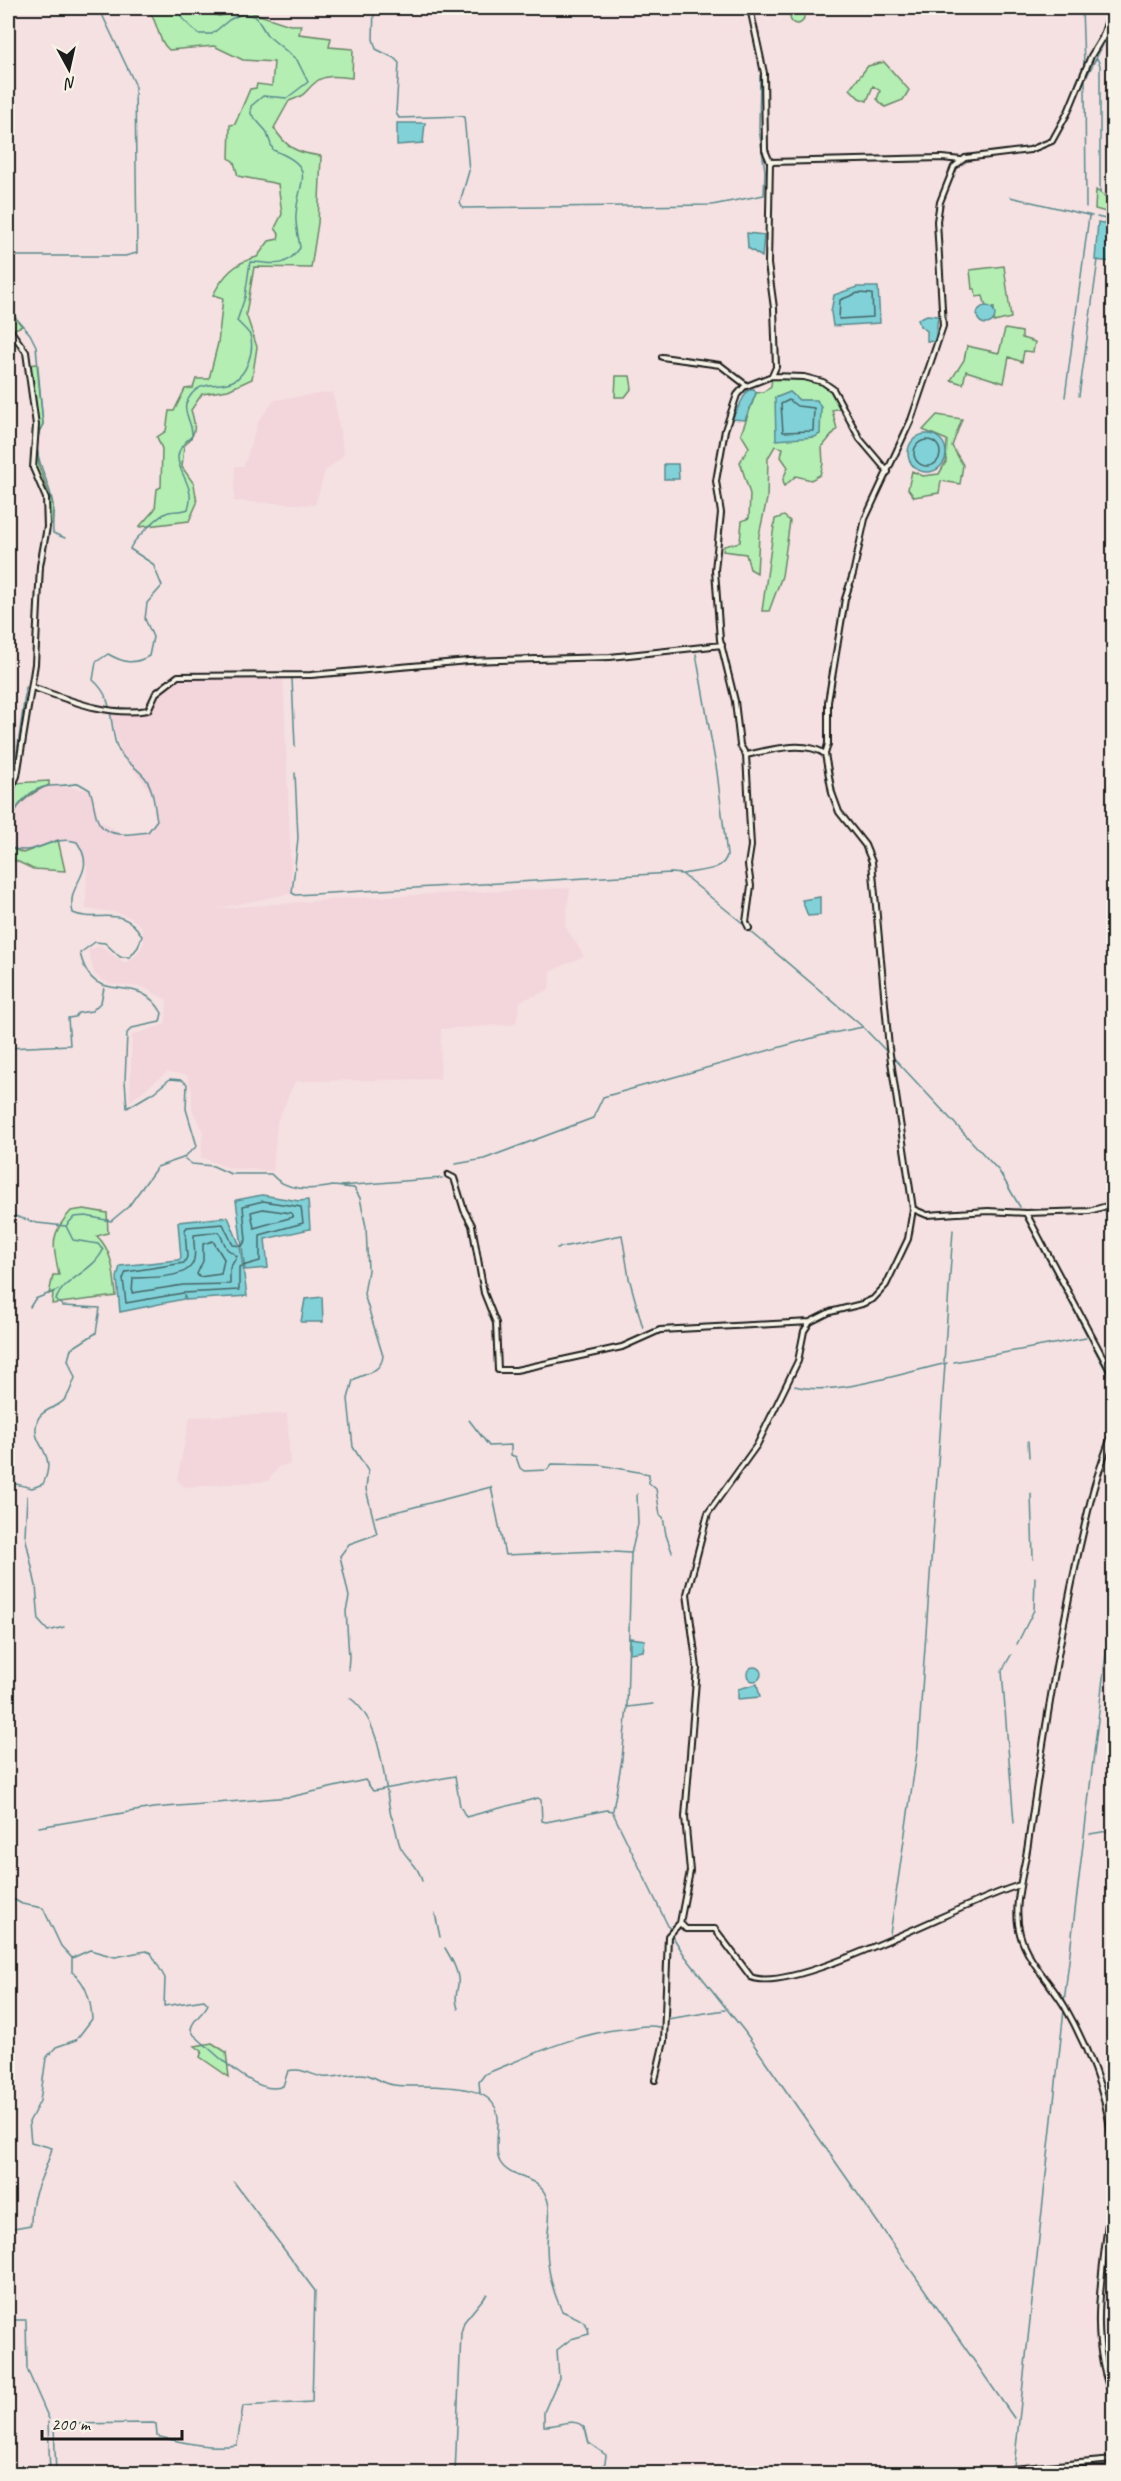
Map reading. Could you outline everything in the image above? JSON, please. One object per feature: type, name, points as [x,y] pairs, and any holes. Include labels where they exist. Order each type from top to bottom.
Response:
[{"type":"street","points":[[750,8],[764,73],[765,150],[770,162],[768,264],[774,308],[776,368],[772,376]]},
{"type":"street","points":[[770,162],[942,158],[961,160],[973,156],[1030,150],[1052,141],[1102,38],[1112,8]]},
{"type":"street","points":[[1102,38],[1113,40]]},
{"type":"street","points":[[448,1175],[454,1178],[464,1210],[472,1225],[482,1286],[496,1323],[498,1370],[516,1370],[622,1347],[660,1330],[810,1322],[830,1312],[873,1299],[886,1285],[908,1239],[913,1209],[889,1048],[872,862],[865,845],[839,812],[832,793],[825,754],[828,744],[828,702],[844,599],[853,574],[866,519],[911,420],[943,326],[937,221],[940,202],[947,182],[961,160]]},
{"type":"street","points":[[8,327],[26,352],[36,425],[33,468],[46,498],[47,527],[40,566],[38,642],[32,687],[16,776],[8,796]]},
{"type":"street","points":[[662,357],[720,365],[747,386]]},
{"type":"street","points":[[749,928],[746,922],[751,886],[748,865],[751,846],[746,755],[740,746],[735,701],[722,645],[716,570],[721,513],[716,481],[725,430],[737,395],[747,386],[772,376],[804,377],[823,382],[833,389],[860,439],[888,472]]},
{"type":"street","points":[[32,687],[101,710],[148,710],[156,693],[178,676],[311,675],[468,661],[610,657],[722,645]]},
{"type":"street","points":[[746,755],[781,748],[817,749],[825,754]]},
{"type":"street","points":[[913,1209],[927,1215],[988,1211],[1026,1213],[1089,1211],[1113,1204]]},
{"type":"street","points":[[1026,1213],[1113,1378]]},
{"type":"street","points":[[655,2080],[664,2041],[668,1936],[680,1923],[690,1871],[685,1817],[697,1668],[687,1594],[688,1582],[708,1513],[757,1445],[798,1361],[804,1331],[810,1322]]},
{"type":"street","points":[[1113,1428],[1094,1489],[1069,1606],[1032,1802],[1018,1907],[1020,1936],[1065,2008],[1091,2066],[1109,2123],[1113,2178],[1098,2300],[1104,2372],[1113,2400]]},
{"type":"street","points":[[680,1923],[686,1929],[715,1929],[752,1977],[775,1981],[834,1964],[958,1909],[1020,1885]]},
{"type":"street","points":[[1012,2469],[1113,2460]]},
{"type":"shaded area","points":[[333,392],[344,455],[325,471],[315,505],[234,501],[235,466],[244,466],[258,422],[275,400]]},
{"type":"shaded area","points":[[283,674],[292,893],[214,909],[353,898],[570,888],[565,926],[584,956],[551,971],[549,990],[520,1001],[516,1024],[441,1029],[440,1079],[295,1081],[277,1122],[273,1171],[229,1168],[201,1157],[203,1132],[192,1109],[192,1091],[187,1075],[167,1072],[130,1101],[132,1035],[166,1024],[167,1000],[143,987],[110,984],[95,975],[88,950],[100,946],[125,963],[137,955],[144,943],[142,927],[130,917],[115,912],[86,909],[87,866],[77,842],[58,840],[23,853],[11,848],[8,827],[14,812],[28,794],[49,785],[90,790],[98,820],[127,836],[148,832],[157,820],[152,793],[122,755],[109,710],[148,710],[178,676]]},
{"type":"shaded area","points":[[287,1414],[290,1464],[279,1466],[268,1481],[185,1487],[177,1480],[190,1417]]},
{"type":"green space","points":[[147,8],[195,8],[219,16],[244,10],[290,25],[301,25],[299,34],[331,38],[329,47],[353,49],[352,78],[330,77],[317,81],[303,94],[289,101],[274,128],[294,149],[321,156],[318,223],[311,268],[254,267],[246,314],[257,347],[252,379],[228,390],[202,394],[191,410],[194,430],[184,446],[182,467],[194,484],[197,503],[189,521],[139,527],[155,509],[157,489],[161,487],[162,449],[157,437],[166,431],[169,411],[174,411],[185,389],[193,388],[196,379],[209,379],[218,343],[223,298],[213,295],[230,271],[242,262],[257,257],[269,241],[278,239],[279,234],[275,228],[282,214],[278,184],[238,176],[234,162],[229,158],[230,125],[235,124],[250,89],[256,88],[257,84],[272,86],[274,62],[243,60],[214,46],[169,50],[162,41]]},
{"type":"green space","points":[[797,10],[802,12],[804,17],[802,22],[797,24],[792,22],[790,17],[792,12]]},
{"type":"green space","points":[[884,62],[909,90],[903,100],[885,107],[877,99],[880,91],[873,86],[867,101],[859,98],[850,89],[868,66]]},
{"type":"green space","points":[[1096,190],[1109,199],[1113,198],[1113,214],[1095,209]]},
{"type":"green space","points":[[1004,266],[1011,318],[994,322],[994,308],[986,307],[983,296],[976,297],[975,289],[972,289],[970,270]]},
{"type":"green space","points":[[8,309],[22,326],[10,331],[8,327]]},
{"type":"green space","points":[[1005,329],[1022,332],[1022,338],[1035,342],[1033,352],[1024,351],[1022,362],[1009,357],[1004,383],[966,371],[963,384],[951,380],[964,360],[967,346],[999,353]]},
{"type":"green space","points":[[37,364],[43,424],[38,435],[37,447],[39,466],[53,505],[52,524],[47,524],[46,498],[33,468],[35,425],[27,365]]},
{"type":"green space","points":[[616,376],[630,376],[632,388],[625,397],[615,397]]},
{"type":"green space","points":[[772,376],[814,379],[829,389],[844,407],[832,410],[837,429],[822,447],[823,464],[820,475],[811,480],[796,476],[784,486],[783,479],[788,467],[781,457],[783,448],[775,446],[768,458],[767,499],[759,535],[757,573],[750,569],[746,554],[723,551],[724,546],[740,542],[742,521],[749,518],[750,494],[740,462],[749,447],[741,434],[756,393],[763,392],[771,386]],"holes":[[[790,392],[799,400],[817,401],[821,408],[775,398]]]},
{"type":"green space","points":[[937,415],[962,419],[952,446],[963,465],[960,484],[941,481],[939,493],[914,497],[908,489],[912,471],[923,476],[939,474],[946,462],[947,440],[923,430]]},
{"type":"green space","points":[[784,516],[790,521],[782,576],[769,611],[762,611],[775,519]]},
{"type":"green space","points":[[8,775],[17,776],[15,783],[49,781],[49,785],[23,801],[14,812],[8,827]]},
{"type":"green space","points":[[8,839],[11,848],[23,853],[58,840],[65,871],[33,869],[8,857]]},
{"type":"green space","points":[[84,1209],[107,1213],[108,1233],[97,1236],[110,1256],[116,1296],[52,1304],[53,1292],[49,1294],[53,1275],[59,1275],[54,1247],[56,1234],[71,1211]]},
{"type":"green space","points":[[212,2043],[226,2052],[229,2077],[200,2057],[202,2051],[195,2046]]},
{"type":"water","points":[[397,123],[425,123],[423,143],[397,145]]},
{"type":"water","points":[[1098,222],[1113,225],[1113,262],[1095,260]]},
{"type":"water","points":[[747,233],[764,235],[762,257],[748,248]]},
{"type":"water","points":[[857,287],[878,287],[880,323],[833,326],[831,312],[834,295]]},
{"type":"water","points":[[982,306],[990,306],[995,311],[993,322],[982,324],[977,319],[977,311]]},
{"type":"water","points":[[927,315],[938,316],[935,342],[927,341],[927,331],[920,326],[918,319]]},
{"type":"water","points":[[754,389],[756,393],[745,420],[732,419],[747,391]]},
{"type":"water","points":[[790,392],[799,400],[817,400],[821,408],[820,434],[815,437],[776,440],[775,398]]},
{"type":"water","points":[[927,434],[940,440],[946,453],[940,466],[927,472],[914,466],[908,453],[914,440]]},
{"type":"water","points":[[664,464],[678,464],[679,479],[664,479]]},
{"type":"water","points":[[820,897],[820,915],[808,916],[802,900]]},
{"type":"water","points":[[262,1195],[299,1201],[308,1200],[310,1229],[265,1239],[268,1268],[245,1270],[236,1200]]},
{"type":"water","points":[[228,1217],[240,1246],[247,1296],[186,1300],[184,1295],[184,1299],[120,1312],[117,1278],[120,1266],[178,1260],[181,1258],[178,1222]]},
{"type":"water","points":[[322,1297],[323,1322],[301,1322],[305,1299]]},
{"type":"water","points":[[630,1638],[645,1640],[643,1651],[630,1653]]},
{"type":"water","points":[[751,1667],[757,1667],[761,1674],[757,1681],[751,1681],[747,1677],[747,1671]]},
{"type":"water","points":[[757,1684],[760,1697],[738,1699],[738,1689]]},
{"type":"waterway","points":[[8,246],[14,256],[125,256],[137,253],[135,84],[99,8]]},
{"type":"waterway","points":[[8,827],[18,806],[35,790],[42,787],[78,783],[90,790],[97,819],[103,828],[109,831],[122,834],[148,832],[157,820],[149,783],[118,750],[108,702],[100,687],[93,680],[96,662],[108,654],[128,662],[149,656],[153,637],[145,619],[147,603],[162,586],[153,564],[130,549],[141,534],[159,518],[169,512],[188,509],[189,488],[179,463],[178,454],[192,436],[185,407],[196,390],[207,385],[233,381],[246,368],[251,354],[250,335],[237,321],[245,297],[250,262],[283,263],[300,248],[296,219],[302,183],[301,169],[287,156],[273,150],[266,131],[251,114],[251,106],[263,96],[287,98],[308,82],[297,60],[267,35],[256,17],[243,13],[229,20],[212,34],[198,34],[182,18],[178,8]]},
{"type":"waterway","points":[[374,8],[373,39],[376,49],[399,63],[396,113],[399,118],[464,116],[469,171],[460,202],[463,208],[712,205],[764,195],[765,171],[759,129],[760,75]]},
{"type":"waterway","points":[[1075,86],[1084,65],[1082,8]]},
{"type":"waterway","points":[[1110,32],[1114,18]]},
{"type":"waterway","points":[[1087,76],[1105,41],[1114,43]]},
{"type":"waterway","points":[[1096,56],[1100,65],[1100,193]]},
{"type":"waterway","points":[[1085,80],[1086,207]]},
{"type":"waterway","points":[[1010,197],[1092,216]]},
{"type":"waterway","points":[[1065,397],[1089,216]]},
{"type":"waterway","points":[[1097,217],[1114,221]]},
{"type":"waterway","points":[[1079,396],[1098,260]]},
{"type":"waterway","points":[[8,309],[30,334],[36,346],[43,424],[37,445],[38,455],[51,494],[53,533],[65,538]]},
{"type":"waterway","points":[[683,874],[721,865],[727,855],[717,772],[696,654]]},
{"type":"waterway","points":[[292,678],[295,746]]},
{"type":"waterway","points":[[8,791],[14,775],[26,687]]},
{"type":"waterway","points":[[295,773],[298,838],[292,893],[296,895],[671,873],[682,874],[745,925]]},
{"type":"waterway","points":[[8,839],[11,848],[20,850],[60,841],[77,842],[85,863],[73,893],[73,913],[91,917],[118,917],[135,926],[142,936],[138,947],[130,957],[120,957],[105,943],[95,942],[80,953],[86,971],[95,981],[105,986],[140,993],[152,1000],[162,1013],[160,1022],[132,1028],[127,1033],[125,1081],[127,1108],[154,1092],[170,1079],[182,1080],[187,1084],[186,1109],[197,1146],[183,1158],[157,1167],[128,1207],[111,1221],[86,1216],[74,1217],[66,1226],[73,1240],[98,1244],[103,1250],[92,1264],[65,1286],[56,1300],[63,1306],[100,1308],[96,1333],[71,1349],[68,1360],[75,1378],[70,1392],[62,1402],[42,1414],[37,1422],[37,1438],[48,1464],[43,1484],[32,1488],[8,1482]]},
{"type":"waterway","points":[[750,931],[863,1027],[886,1051]]},
{"type":"waterway","points":[[8,1048],[70,1045],[68,1018],[75,1017],[78,1013],[92,1011],[101,1002],[104,988]]},
{"type":"waterway","points":[[456,1164],[484,1159],[593,1118],[603,1097],[823,1035],[863,1027]]},
{"type":"waterway","points":[[892,1056],[999,1171],[1020,1207]]},
{"type":"waterway","points":[[185,1159],[192,1164],[213,1166],[231,1174],[271,1174],[277,1180],[292,1187],[333,1186]]},
{"type":"waterway","points":[[341,1186],[442,1178]]},
{"type":"waterway","points":[[333,1186],[354,1188],[360,1198],[366,1227],[368,1270],[364,1294],[383,1356],[382,1362],[376,1369],[353,1380],[348,1399],[353,1447],[368,1471],[366,1489],[377,1534],[349,1544],[340,1556],[349,1597],[346,1611],[348,1670]]},
{"type":"waterway","points":[[8,1214],[37,1223],[65,1226]]},
{"type":"waterway","points":[[1024,1216],[1114,1386]]},
{"type":"waterway","points":[[944,1362],[953,1230]]},
{"type":"waterway","points":[[557,1248],[622,1235],[629,1278],[643,1328]]},
{"type":"waterway","points":[[30,1307],[35,1299],[58,1290]]},
{"type":"waterway","points":[[954,1362],[1086,1338]]},
{"type":"waterway","points":[[795,1386],[811,1389],[849,1386],[947,1363]]},
{"type":"waterway","points":[[890,1934],[918,1746],[945,1364]]},
{"type":"waterway","points":[[469,1420],[489,1446],[511,1445],[511,1455],[516,1457],[520,1468],[524,1471],[547,1470],[552,1464],[600,1465],[649,1474],[649,1483],[656,1489],[660,1515],[663,1517],[672,1552]]},
{"type":"waterway","points":[[1028,1441],[1029,1457]]},
{"type":"waterway","points":[[376,1517],[491,1487],[505,1555],[598,1551],[630,1553]]},
{"type":"waterway","points":[[613,1810],[622,1759],[627,1707],[631,1554],[638,1524],[637,1494]]},
{"type":"waterway","points":[[1031,1494],[1033,1559]]},
{"type":"waterway","points":[[27,1496],[25,1535],[36,1586],[39,1621],[48,1631],[64,1627]]},
{"type":"waterway","points":[[1017,1644],[1034,1610],[1035,1577]]},
{"type":"waterway","points":[[1064,2002],[1114,1587]]},
{"type":"waterway","points":[[1011,1655],[1002,1671],[1014,1823]]},
{"type":"waterway","points":[[350,1698],[361,1708],[375,1736],[399,1844],[418,1870],[422,1881]]},
{"type":"waterway","points":[[628,1707],[653,1704]]},
{"type":"waterway","points":[[39,1827],[153,1808],[290,1797],[365,1780],[373,1791],[455,1776],[460,1806],[466,1817],[538,1798],[541,1800],[542,1821],[546,1822],[607,1810],[612,1811],[671,1932]]},
{"type":"waterway","points":[[1090,1834],[1114,1830]]},
{"type":"waterway","points":[[8,1896],[22,1904],[43,1908],[61,1946],[72,1958],[90,1950],[115,1957],[146,1951],[151,1953],[165,1978],[164,2006],[204,2000],[208,2004],[192,2025],[194,2035],[236,2071],[261,2085],[272,2088],[283,2086],[288,2071],[292,2070],[328,2077],[363,2074],[394,2085],[438,2086],[470,2090],[484,2096],[493,2104],[498,2117],[497,2146],[500,2162],[510,2172],[537,2184],[548,2202],[548,2263],[558,2303],[562,2311],[583,2322],[589,2334],[571,2339],[557,2350],[559,2378],[544,2412],[544,2426],[571,2422],[581,2425],[585,2429],[589,2443],[606,2455],[605,2463],[595,2474]]},
{"type":"waterway","points":[[435,1913],[440,1937]]},
{"type":"waterway","points":[[673,1937],[685,1956],[745,2032],[1014,2418]]},
{"type":"waterway","points":[[445,1948],[458,1976],[456,1997],[458,2009]]},
{"type":"waterway","points":[[8,2229],[31,2225],[35,2194],[52,2148],[31,2142],[29,2122],[40,2101],[46,2058],[56,2047],[76,2040],[92,2019],[87,1993],[81,1981],[72,1972],[72,1959]]},
{"type":"waterway","points":[[667,2019],[725,2010]]},
{"type":"waterway","points":[[1014,2466],[1064,2010]]},
{"type":"waterway","points":[[480,2093],[479,2082],[485,2074],[552,2047],[604,2032],[645,2026],[659,2027]]},
{"type":"waterway","points":[[56,2474],[54,2426],[60,2424],[153,2423],[156,2424],[157,2436],[160,2437],[198,2445],[227,2446],[237,2445],[243,2406],[312,2402],[315,2291],[234,2182]]},
{"type":"waterway","points":[[455,2474],[461,2333],[464,2322],[487,2294]]},
{"type":"waterway","points":[[8,2320],[26,2320],[27,2369],[49,2419]]},
{"type":"waterway","points":[[48,2422],[50,2474]]}]
